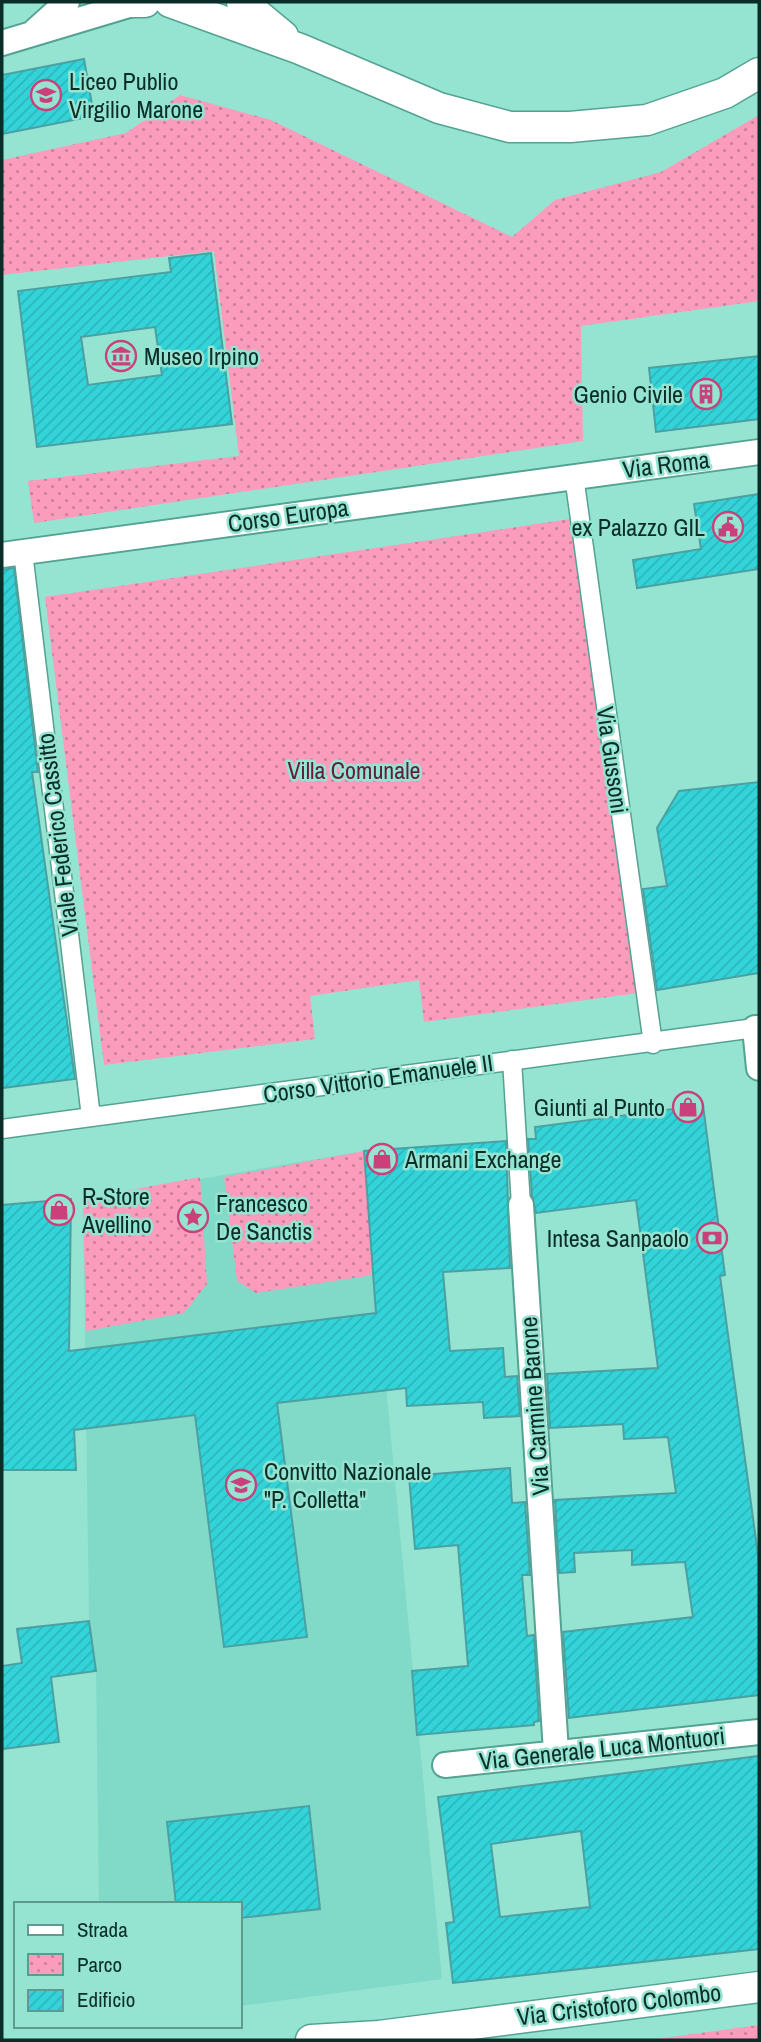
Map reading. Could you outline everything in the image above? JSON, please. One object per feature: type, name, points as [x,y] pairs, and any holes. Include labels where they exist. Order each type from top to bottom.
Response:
[{"type":"street","points":[[29,36],[67,2]]},
{"type":"street","points":[[2,43],[134,2]]},
{"type":"street","points":[[170,2],[300,49],[439,108],[510,127],[570,127],[647,120],[725,93],[759,74]]},
{"type":"street","points":[[242,2],[300,49]]},
{"type":"street","name":"Via Roma","points":[[574,476],[759,452]]},
{"type":"street","name":"Corso Europa","points":[[13,554],[574,476]]},
{"type":"street","name":"Via Gussoni","points":[[574,476],[653,1044]]},
{"type":"street","name":"Viale Federico Cassitto","points":[[13,554],[91,1117]]},
{"type":"street","points":[[757,1028],[759,1068]]},
{"type":"street","name":"Corso Vittorio Emanuele II","points":[[2,1129],[757,1028]]},
{"type":"street","name":"Via Carmine Barone","points":[[512,1060],[556,1752]]},
{"type":"street","name":"Via Generale Luca Montuori","points":[[445,1765],[759,1732]]},
{"type":"street","name":"Via Cristoforo Colombo","points":[[311,2040],[380,2038],[759,1987]]},
{"type":"shaded area","name":"Convitto Nazionale \"P. Colletta\"","points":[[364,1151],[442,1979],[242,2006],[242,1902],[99,1902],[96,1671],[89,1621],[83,1199]]},
{"type":"green space","points":[[180,95],[271,120],[512,237],[555,200],[661,172],[759,115],[759,301],[581,326],[583,441],[34,523],[28,481],[239,456],[214,251],[2,275],[2,160],[126,133]]},
{"type":"green space","name":"Villa Comunale","points":[[570,519],[638,993],[424,1022],[419,980],[310,996],[315,1039],[104,1065],[45,597]]},
{"type":"green space","points":[[364,1151],[373,1275],[256,1293],[237,1281],[224,1177]]},
{"type":"green space","points":[[200,1177],[207,1284],[184,1313],[86,1331],[83,1199]]},
{"type":"green space","points":[[759,2025],[759,2040],[649,2040]]},
{"type":"building","name":"Liceo Publio Virgilio Marone","points":[[84,59],[94,116],[2,134],[2,75]]},
{"type":"building","points":[[211,253],[232,424],[37,447],[18,291],[171,272],[169,258]],"holes":[[[155,327],[162,375],[88,385],[81,337]]]},
{"type":"building","name":"Genio Civile","points":[[759,356],[759,419],[656,432],[649,368]]},
{"type":"building","name":"ex Palazzo GIL","points":[[759,494],[759,569],[637,588],[633,560],[701,549],[694,504]]},
{"type":"building","points":[[14,568],[38,772],[32,772],[75,1079],[2,1088],[2,570]]},
{"type":"building","points":[[759,782],[759,973],[657,990],[643,889],[667,886],[657,828],[679,791]]},
{"type":"building","points":[[703,1105],[725,1275],[720,1276],[759,1562],[759,1695],[569,1718],[563,1632],[693,1617],[685,1562],[632,1565],[632,1550],[574,1553],[575,1572],[559,1573],[555,1500],[676,1493],[668,1437],[624,1439],[623,1424],[550,1428],[547,1374],[658,1368],[636,1200],[536,1213],[528,1139],[536,1139],[535,1127]]},
{"type":"building","points":[[506,1141],[510,1268],[443,1272],[450,1351],[503,1348],[505,1377],[517,1376],[520,1416],[484,1418],[483,1402],[407,1406],[406,1388],[277,1403],[307,1637],[224,1647],[195,1415],[74,1430],[76,1470],[2,1470],[2,1205],[71,1199],[69,1351],[376,1313],[364,1151]]},
{"type":"building","points":[[510,1468],[512,1503],[525,1502],[530,1575],[522,1575],[527,1636],[534,1635],[539,1721],[534,1722],[534,1725],[417,1735],[412,1671],[468,1666],[458,1545],[415,1549],[409,1476]]},
{"type":"building","points":[[89,1621],[96,1671],[51,1677],[59,1742],[2,1749],[2,1666],[22,1663],[17,1629]]},
{"type":"building","points":[[759,1756],[759,1949],[453,1983],[446,1923],[454,1922],[438,1797]],"holes":[[[581,1831],[590,1907],[500,1917],[491,1844]]]},
{"type":"building","points":[[309,1806],[320,1909],[242,1918],[242,1902],[176,1902],[167,1822]]},
{"type":"place","name":"Liceo Publio Virgilio Marone","points":[[46,95]]},
{"type":"place","name":"Museo Irpino","points":[[121,356]]},
{"type":"place","name":"Genio Civile","points":[[706,394]]},
{"type":"place","name":"ex Palazzo GIL","points":[[728,527]]},
{"type":"place","name":"Giunti al Punto","points":[[688,1107]]},
{"type":"place","name":"Armani Exchange","points":[[382,1159]]},
{"type":"place","name":"R-Store Avellino","points":[[59,1210]]},
{"type":"place","name":"Francesco De Sanctis","points":[[193,1217]]},
{"type":"place","name":"Intesa Sanpaolo","points":[[712,1238]]},
{"type":"place","name":"Convitto Nazionale \"P. Colletta\"","points":[[241,1485]]}]
